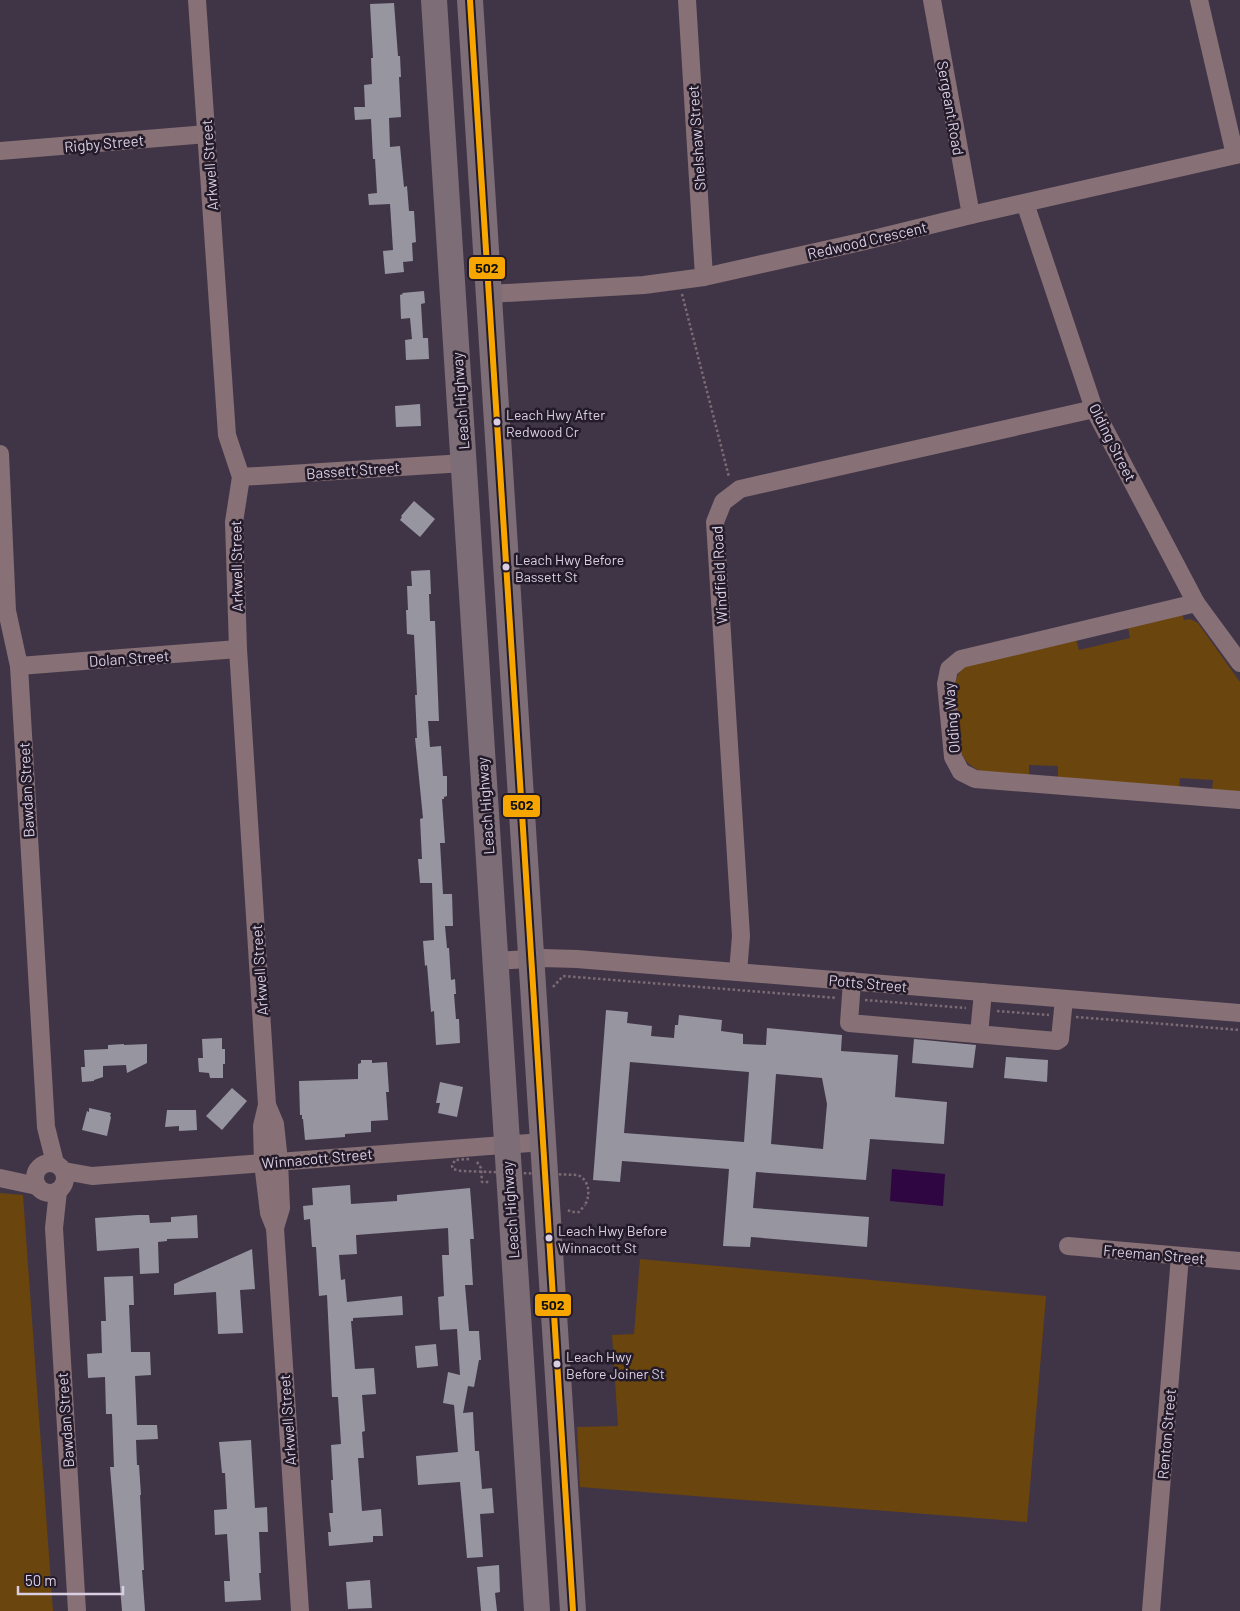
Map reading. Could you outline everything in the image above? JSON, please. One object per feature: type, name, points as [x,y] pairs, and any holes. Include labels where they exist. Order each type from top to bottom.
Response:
[{"type":"highway","name":"Leach Highway","points":[[434,0],[495,961],[497,1145],[537,1611]]},
{"type":"highway","points":[[470,0],[573,1611]]},
{"type":"street","name":"Arkwell Street","points":[[198,0],[227,435],[241,477],[234,522],[238,649],[267,1105],[275,1124],[271,1162],[280,1208],[275,1228],[300,1611]]},
{"type":"street","name":"Shelshaw Street","points":[[687,0],[704,277]]},
{"type":"street","name":"Sergeant Road","points":[[932,0],[971,215]]},
{"type":"street","points":[[1199,0],[1238,155]]},
{"type":"street","name":"Rigby Street","points":[[0,151],[208,134]]},
{"type":"street","name":"Redwood Crescent","points":[[488,294],[644,285],[704,277],[1238,155]]},
{"type":"street","name":"Olding Street","points":[[1025,203],[1094,409],[1196,603],[1240,663]]},
{"type":"street","points":[[736,492],[740,489],[1094,409]]},
{"type":"street","name":"Bawdan Street","points":[[0,454],[4,612],[19,666],[77,1611]]},
{"type":"street","name":"Bassett Street","points":[[241,477],[464,463]]},
{"type":"street","name":"Windfield Road","points":[[736,492],[723,502],[715,522],[741,936],[738,972]]},
{"type":"street","name":"Olding Way","points":[[1196,603],[961,659],[949,669],[946,684],[953,757],[961,772],[975,780],[1240,800]]},
{"type":"street","name":"Dolan Street","points":[[19,666],[238,649]]},
{"type":"street","name":"Potts Street","points":[[495,961],[577,959],[852,981],[982,1001],[1063,1007],[1240,1013]]},
{"type":"street","points":[[852,981],[849,1023],[1057,1041],[1060,1039],[1063,1007]]},
{"type":"street","points":[[980,1034],[982,1001]]},
{"type":"street","name":"Winnacott Street","points":[[49,1178],[543,1142]]},
{"type":"street","points":[[1,1178],[49,1178]]},
{"type":"street","name":"Freeman Street","points":[[1068,1246],[1240,1261]]},
{"type":"street","name":"Renton Street","points":[[1151,1611],[1180,1256]]},
{"type":"path","points":[[680,281],[731,483],[736,492]]},
{"type":"path","points":[[552,988],[563,976],[851,999],[982,1001],[1063,1007],[1240,1030]]},
{"type":"path","points":[[494,1174],[493,1167],[489,1162],[497,1145]]},
{"type":"path","points":[[495,1181],[482,1182],[479,1164],[476,1161],[469,1159],[455,1160],[452,1166],[453,1169],[461,1171],[578,1174],[583,1178],[587,1186],[588,1197],[585,1205],[579,1212],[571,1212],[565,1206]]},
{"type":"path","points":[[560,1174],[560,1182]]},
{"type":"shaded area","points":[[1182,614],[1184,620],[1190,619],[1198,623],[1240,682],[1240,793],[1212,791],[1213,780],[1180,778],[1179,789],[1058,780],[1058,766],[1029,765],[1029,777],[1001,776],[980,771],[964,758],[958,739],[954,695],[956,678],[964,667],[1076,639],[1079,650],[1130,638],[1128,627]]},
{"type":"shaded area","points":[[892,1169],[945,1174],[943,1206],[890,1201]]},
{"type":"shaded area","points":[[0,1193],[23,1195],[53,1611],[0,1611]]},
{"type":"shaded area","points":[[640,1259],[1046,1296],[1027,1522],[580,1487],[577,1427],[618,1426],[612,1335],[634,1334]]},
{"type":"building","points":[[394,3],[398,56],[400,56],[401,117],[389,118],[390,147],[400,146],[404,187],[407,186],[409,211],[414,211],[416,242],[412,243],[413,261],[403,262],[404,272],[385,274],[383,251],[393,250],[390,204],[369,205],[368,194],[377,193],[371,119],[355,120],[354,107],[365,107],[364,85],[372,84],[371,58],[373,58],[370,4]]},
{"type":"building","points":[[424,291],[425,303],[421,304],[423,338],[428,338],[429,359],[406,360],[405,340],[412,339],[410,318],[401,319],[400,295],[402,293]]},
{"type":"building","points":[[420,404],[421,426],[396,427],[395,406]]},
{"type":"building","points":[[414,501],[435,519],[420,537],[400,520],[401,516]]},
{"type":"building","points":[[430,570],[430,621],[435,621],[439,721],[428,721],[430,747],[441,746],[443,776],[447,776],[447,796],[442,799],[445,843],[440,843],[443,894],[452,894],[453,926],[445,926],[447,948],[449,948],[451,980],[455,979],[456,994],[454,994],[456,1019],[459,1019],[460,1043],[436,1045],[434,1011],[431,1012],[423,941],[434,940],[432,883],[420,883],[418,859],[422,859],[420,819],[423,818],[415,738],[417,738],[415,695],[417,695],[414,635],[407,634],[406,610],[408,610],[407,586],[412,586],[411,571]]},
{"type":"building","points":[[606,1010],[628,1012],[627,1023],[652,1026],[651,1036],[674,1038],[675,1025],[678,1025],[679,1015],[722,1020],[721,1031],[743,1034],[743,1044],[766,1045],[767,1028],[842,1035],[841,1051],[898,1055],[895,1097],[947,1102],[944,1144],[870,1139],[866,1180],[756,1172],[753,1208],[869,1217],[867,1247],[751,1237],[750,1247],[723,1246],[729,1169],[622,1161],[620,1182],[593,1180]],"holes":[[[630,1062],[749,1072],[744,1142],[624,1133]],[[776,1074],[822,1078],[827,1104],[823,1149],[771,1144]]]},
{"type":"building","points":[[222,1038],[222,1049],[225,1049],[223,1078],[210,1078],[209,1073],[199,1072],[198,1058],[203,1058],[202,1039]]},
{"type":"building","points":[[914,1039],[976,1045],[973,1068],[912,1063]]},
{"type":"building","points":[[147,1044],[147,1063],[127,1073],[126,1065],[103,1066],[103,1077],[94,1081],[82,1082],[81,1067],[85,1067],[84,1050],[108,1049],[108,1045]]},
{"type":"building","points":[[1006,1057],[1048,1060],[1047,1082],[1004,1078]]},
{"type":"building","points":[[361,1060],[372,1060],[372,1063],[387,1062],[389,1092],[386,1092],[388,1120],[371,1121],[371,1132],[345,1134],[345,1137],[305,1140],[303,1119],[302,1115],[300,1115],[299,1081],[358,1079],[358,1064],[361,1063]]},
{"type":"building","points":[[440,1082],[463,1087],[457,1117],[438,1113],[440,1103],[436,1103]]},
{"type":"building","points":[[232,1088],[247,1101],[222,1130],[206,1116]]},
{"type":"building","points":[[89,1108],[111,1113],[107,1136],[82,1130]]},
{"type":"building","points":[[167,1110],[196,1110],[197,1130],[179,1131],[179,1126],[165,1127]]},
{"type":"building","points":[[350,1185],[351,1204],[397,1201],[397,1195],[470,1188],[474,1239],[470,1239],[473,1285],[465,1285],[469,1331],[479,1331],[481,1360],[479,1360],[474,1387],[468,1386],[463,1413],[473,1412],[475,1451],[479,1451],[482,1489],[492,1488],[494,1513],[480,1514],[483,1557],[467,1558],[460,1482],[418,1485],[416,1456],[458,1452],[454,1405],[443,1403],[448,1372],[460,1375],[457,1329],[440,1330],[438,1297],[444,1296],[442,1255],[449,1255],[448,1228],[356,1235],[357,1254],[339,1255],[341,1280],[345,1279],[347,1302],[402,1296],[403,1315],[353,1318],[353,1321],[351,1321],[355,1369],[374,1368],[376,1394],[362,1395],[365,1431],[362,1432],[364,1458],[358,1458],[362,1511],[381,1509],[383,1536],[373,1536],[373,1542],[329,1546],[328,1532],[331,1532],[329,1513],[333,1513],[331,1445],[341,1444],[338,1397],[332,1397],[327,1295],[319,1296],[316,1247],[312,1247],[310,1219],[304,1220],[303,1206],[313,1205],[312,1188]]},
{"type":"building","points":[[149,1215],[150,1223],[171,1222],[171,1217],[197,1215],[198,1238],[167,1239],[167,1241],[158,1242],[159,1273],[140,1274],[139,1248],[97,1251],[95,1218]]},
{"type":"building","points":[[252,1249],[255,1289],[240,1290],[243,1333],[218,1334],[216,1292],[174,1295],[174,1284]]},
{"type":"building","points":[[133,1276],[134,1305],[129,1305],[131,1352],[150,1352],[151,1375],[135,1376],[137,1425],[157,1425],[158,1439],[136,1440],[141,1495],[144,1570],[142,1570],[145,1611],[122,1611],[110,1467],[114,1467],[112,1414],[106,1414],[105,1377],[88,1378],[87,1354],[102,1353],[101,1321],[106,1321],[104,1277]]},
{"type":"building","points":[[436,1344],[438,1366],[417,1368],[415,1346]]},
{"type":"building","points":[[251,1440],[255,1508],[267,1507],[268,1532],[259,1532],[261,1600],[225,1602],[224,1581],[230,1581],[227,1534],[215,1535],[214,1510],[227,1509],[225,1473],[222,1473],[219,1442]]},
{"type":"building","points":[[499,1565],[500,1592],[495,1593],[497,1611],[481,1611],[477,1567]]},
{"type":"building","points":[[370,1580],[372,1608],[348,1609],[346,1582]]},
{"type":"transit line","name":"502","points":[[470,0],[573,1611]]},
{"type":"place","name":"Leach Hwy After Redwood Cr","points":[[497,422]]},
{"type":"place","name":"Leach Hwy Before Bassett St","points":[[506,567]]},
{"type":"place","name":"Leach Hwy Before Winnacott St","points":[[549,1238]]},
{"type":"place","name":"Leach Hwy Before Joiner St","points":[[557,1364]]}]
